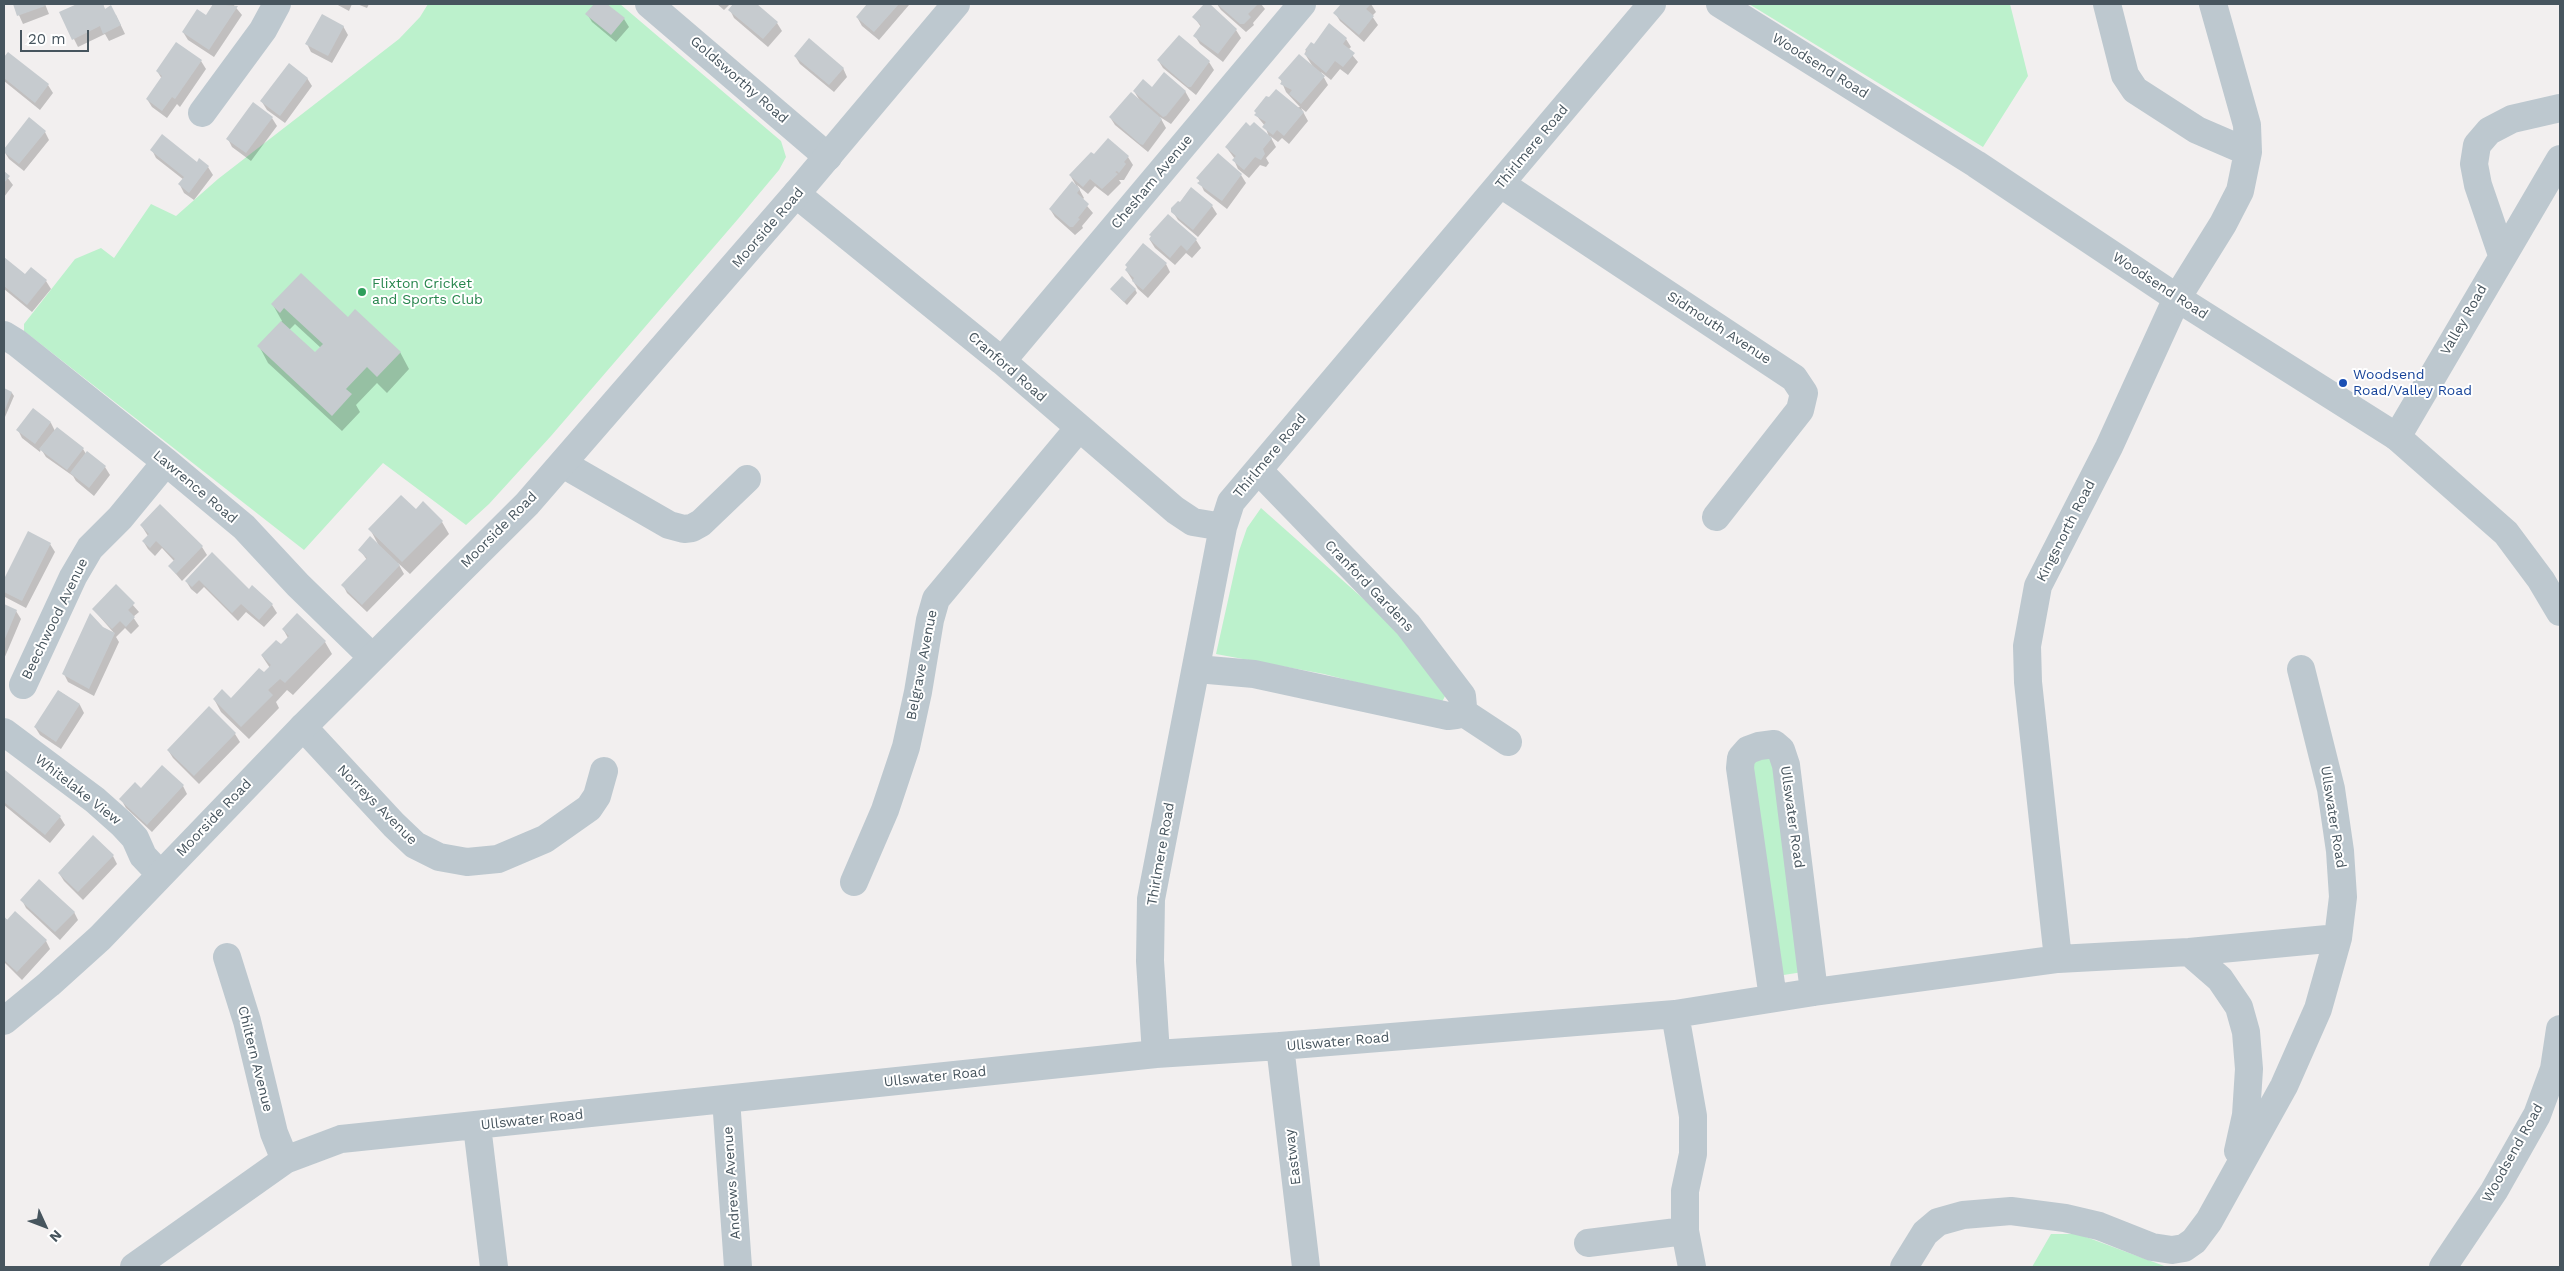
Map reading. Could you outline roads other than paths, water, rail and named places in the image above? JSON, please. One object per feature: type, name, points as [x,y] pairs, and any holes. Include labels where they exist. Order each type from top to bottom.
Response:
[{"type":"street","points":[[202,113],[263,30],[277,4]]},
{"type":"street","name":"Goldsworthy Road","points":[[649,4],[828,157]]},
{"type":"street","name":"Moorside Road","points":[[4,1021],[100,938],[303,727],[527,504],[828,157],[956,4]]},
{"type":"street","name":"Chesham Avenue","points":[[1002,361],[1302,4]]},
{"type":"street","name":"Thirlmere Road","points":[[1156,1054],[1150,962],[1151,899],[1223,527],[1231,502],[1652,4]]},
{"type":"street","name":"Woodsend Road","points":[[1720,4],[1976,164],[2177,298],[2397,437],[2506,533],[2541,580],[2560,612]]},
{"type":"street","points":[[2106,4],[2126,75],[2135,90],[2197,130],[2248,152]]},
{"type":"street","name":"Kingsnorth Road","points":[[2058,959],[2028,682],[2027,646],[2038,586],[2109,447],[2177,298],[2223,224],[2240,191],[2248,152],[2247,125],[2213,4]]},
{"type":"street","points":[[2502,255],[2478,185],[2474,164],[2477,145],[2488,131],[2512,119],[2560,108]]},
{"type":"street","name":"Valley Road","points":[[2397,437],[2560,159]]},
{"type":"street","name":"Sidmouth Avenue","points":[[1500,184],[1794,378],[1804,393],[1800,410],[1716,517]]},
{"type":"street","name":"Cranford Road","points":[[796,194],[1002,361],[1078,429],[1175,510],[1193,522],[1223,527]]},
{"type":"street","name":"Lawrence Road","points":[[4,335],[18,343],[166,462],[261,543],[298,585],[372,657]]},
{"type":"street","name":"Belgrave Avenue","points":[[854,882],[885,810],[906,747],[918,692],[930,620],[936,599],[1078,429]]},
{"type":"street","name":"Beechwood Avenue","points":[[23,685],[73,577],[90,548],[120,518],[166,462]]},
{"type":"street","points":[[563,464],[669,525],[684,529],[692,528],[701,522],[746,479]]},
{"type":"street","name":"Cranford Gardens","points":[[1258,470],[1408,625],[1462,696],[1463,707],[1460,711]]},
{"type":"street","points":[[1197,668],[1254,674],[1448,716],[1460,711],[1508,742]]},
{"type":"street","name":"Ullswater Road","points":[[1904,1267],[1925,1233],[1938,1222],[1963,1215],[2011,1210],[2064,1218],[2099,1226],[2152,1247],[2172,1250],[2184,1248],[2194,1241],[2209,1221],[2284,1086],[2318,1009],[2338,938],[2343,897],[2340,851],[2332,789],[2301,669]]},
{"type":"street","name":"Norreys Avenue","points":[[303,727],[415,845],[439,857],[467,862],[498,860],[545,839],[589,808],[596,796],[604,771]]},
{"type":"street","name":"Whitelake View","points":[[5,736],[95,800],[122,824],[135,838],[144,856],[160,874]]},
{"type":"street","name":"Ullswater Road","points":[[1773,998],[1740,768],[1741,758],[1748,750],[1759,746],[1774,744],[1781,750],[1786,765],[1814,992]]},
{"type":"street","name":"Ullswater Road","points":[[134,1267],[285,1160],[340,1139],[1156,1054],[1280,1046],[1675,1014],[1814,992],[2058,959],[2190,952],[2338,938]]},
{"type":"street","name":"Ullswater Road","points":[[2190,952],[2220,979],[2239,1007],[2246,1032],[2249,1070],[2246,1115],[2233,1179]]},
{"type":"street","name":"Chiltern Avenue","points":[[227,956],[247,1021],[272,1126],[285,1160]]},
{"type":"street","points":[[1675,1014],[1693,1116],[1693,1154],[1685,1191],[1685,1231],[1692,1267]]},
{"type":"street","name":"Woodsend Road","points":[[2443,1267],[2494,1191],[2537,1115],[2554,1069],[2560,1029]]},
{"type":"street","name":"Eastway","points":[[1280,1046],[1306,1267]]},
{"type":"street","name":"Andrews Avenue","points":[[726,1099],[738,1267]]},
{"type":"street","points":[[477,1126],[494,1267]]},
{"type":"street","points":[[1588,1243],[1685,1231]]},
{"type":"place","name":"Flixton Cricket and Sports Club","points":[[362,292]]},
{"type":"place","name":"Woodsend Road/Valley Road","points":[[2343,383]]}]
